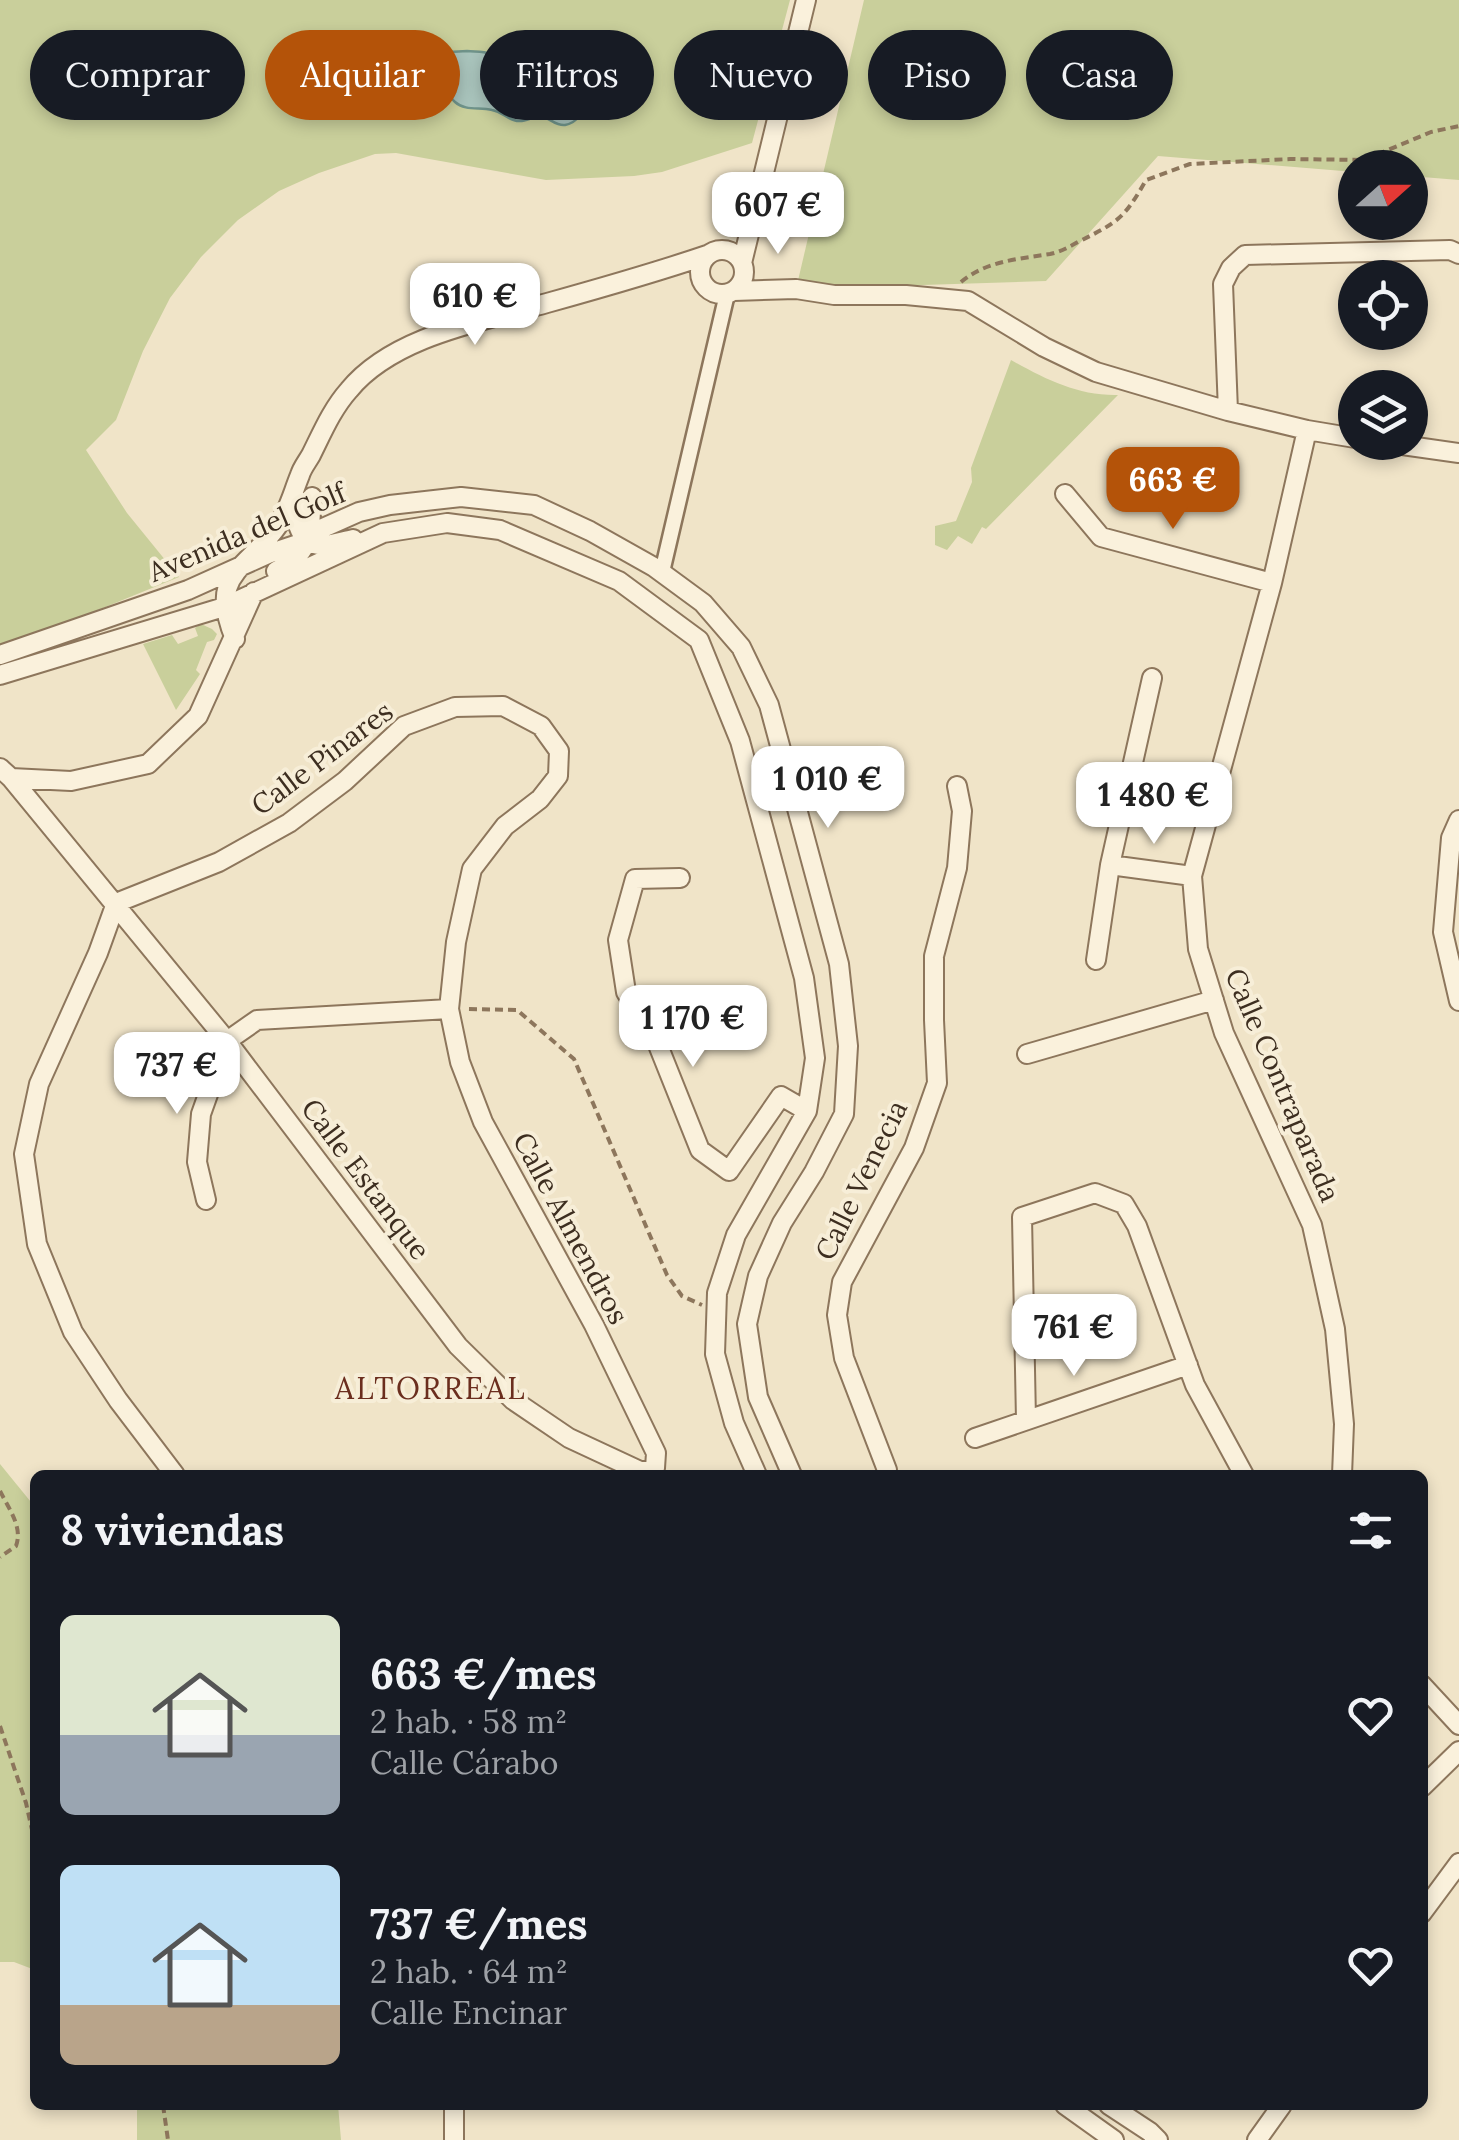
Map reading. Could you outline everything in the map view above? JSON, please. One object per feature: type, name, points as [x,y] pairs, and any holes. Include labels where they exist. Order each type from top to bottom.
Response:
[{"type":"street","points":[[662,572],[730,293],[742,282],[752,214],[806,0]]},
{"type":"street","points":[[702,282],[700,268],[752,214]]},
{"type":"street","points":[[1228,411],[1223,284],[1231,268],[1245,255],[1450,250],[1459,254]]},
{"type":"street","points":[[384,533],[320,545],[307,541],[294,515],[303,494],[300,474],[333,412],[372,367],[400,349],[714,253],[733,253],[743,266],[796,290]]},
{"type":"street","points":[[660,271],[702,282],[712,293],[796,290],[968,300],[1096,372],[1228,411],[1338,435]]},
{"type":"street","name":"Calle Contraparada","points":[[1307,430],[1272,583],[1192,876],[1198,950],[1224,1033],[1312,1225],[1335,1329],[1344,1424],[1342,1470]]},
{"type":"street","points":[[1428,449],[1459,453]]},
{"type":"street","points":[[303,494],[326,512],[341,516],[359,512]]},
{"type":"street","points":[[235,640],[224,607],[226,591],[238,569],[303,494]]},
{"type":"street","points":[[1065,494],[1101,537],[1272,583]]},
{"type":"street","name":"Avenida del Golf","points":[[0,655],[238,569],[307,541],[324,528],[359,512],[461,497],[534,504],[662,572],[703,604],[742,646],[769,704],[839,964],[848,1046],[844,1114],[782,1222],[758,1276],[747,1324],[758,1397],[790,1470]]},
{"type":"street","name":"Avenida del Golf","points":[[0,675],[224,607],[384,533],[447,523],[500,530],[619,580],[699,640],[740,741],[804,978],[815,1058],[807,1112],[736,1235],[717,1294],[715,1354],[734,1423],[755,1470]]},
{"type":"street","points":[[6,773],[71,781],[148,764],[198,716],[252,595],[265,577],[293,562],[307,541]]},
{"type":"street","points":[[1096,960],[1110,865],[1152,678]]},
{"type":"street","name":"Calle Pinares","points":[[116,903],[218,862],[290,823],[344,781],[404,726],[455,708],[504,706],[541,726],[560,751],[558,776],[540,800],[505,826],[472,869],[456,942],[449,1009]]},
{"type":"street","name":"Calle Estanque","points":[[6,773],[227,1041],[458,1346],[513,1400],[569,1438],[638,1470]]},
{"type":"street","name":"Calle Venecia","points":[[887,1470],[844,1358],[837,1315],[842,1282],[914,1148],[937,1083],[934,956],[957,868],[962,811],[957,786]]},
{"type":"street","points":[[1459,820],[1451,838],[1443,932],[1459,1001]]},
{"type":"street","points":[[1110,865],[1192,876]]},
{"type":"street","points":[[680,878],[635,879],[618,940],[626,992],[658,1045],[700,1150],[729,1171],[780,1096],[807,1112]]},
{"type":"street","points":[[116,903],[98,954],[39,1084],[24,1154],[36,1244],[73,1332],[171,1470]]},
{"type":"street","points":[[1027,1054],[1214,1000]]},
{"type":"street","points":[[206,1200],[197,1162],[200,1114],[227,1041],[256,1020],[449,1009]]},
{"type":"street","name":"Calle Almendros","points":[[449,1009],[460,1062],[483,1122],[594,1324],[656,1453],[655,1468]]},
{"type":"street","points":[[1026,1420],[1022,1217],[1095,1193],[1124,1204],[1137,1226],[1195,1385],[1241,1470]]},
{"type":"street","points":[[976,1438],[1188,1365]]},
{"type":"street","name":"Calle Estanque","points":[[648,1470],[655,1468]]},
{"type":"street","points":[[1428,1691],[1459,1725]]},
{"type":"street","points":[[1428,1781],[1459,1752]]},
{"type":"street","points":[[1428,1905],[1459,1863]]},
{"type":"street","points":[[454,2110],[454,2140]]},
{"type":"street","points":[[1071,2110],[1114,2140]]},
{"type":"street","points":[[1117,2110],[1158,2140]]},
{"type":"street","points":[[1256,2140],[1278,2110]]},
{"type":"path","points":[[942,298],[971,274],[1013,258],[1055,254],[1117,223],[1146,180],[1190,164],[1364,160],[1431,132],[1459,126]]},
{"type":"path","points":[[449,1009],[516,1010],[574,1059],[667,1276],[682,1296],[716,1311]]},
{"type":"path","points":[[0,1491],[20,1535],[16,1546],[0,1557]]},
{"type":"path","points":[[0,1726],[30,1821]]},
{"type":"path","points":[[163,2110],[168,2140]]},
{"type":"green space","points":[[0,0],[790,0],[782,30],[674,30],[674,120],[758,120],[752,143],[662,172],[546,180],[396,153],[375,154],[279,191],[238,220],[201,257],[170,298],[143,351],[116,420],[86,450],[127,513],[179,577],[0,650]]},
{"type":"green space","points":[[864,0],[1459,0],[1459,180],[1428,177],[1428,150],[1338,150],[1338,171],[1158,156],[1046,281],[796,289],[836,120],[848,120],[848,68]]},
{"type":"green space","points":[[1011,360],[1076,389],[1118,395],[986,529],[982,527],[972,544],[958,536],[947,550],[935,545],[935,526],[956,521]]},
{"type":"green space","points":[[201,624],[217,634],[207,642],[196,670],[200,674],[176,710],[143,644],[172,635],[178,644],[198,636],[195,628]]},
{"type":"green space","points":[[0,1464],[30,1501],[30,1968],[0,1962]]},
{"type":"green space","points":[[137,2110],[338,2110],[341,2140],[137,2140]]},
{"type":"water","points":[[460,51],[480,52],[480,109],[460,105]]},
{"type":"water","points":[[550,120],[575,120],[565,125]]},
{"type":"district","name":"ALTORREAL","points":[[431,1388]]}]
